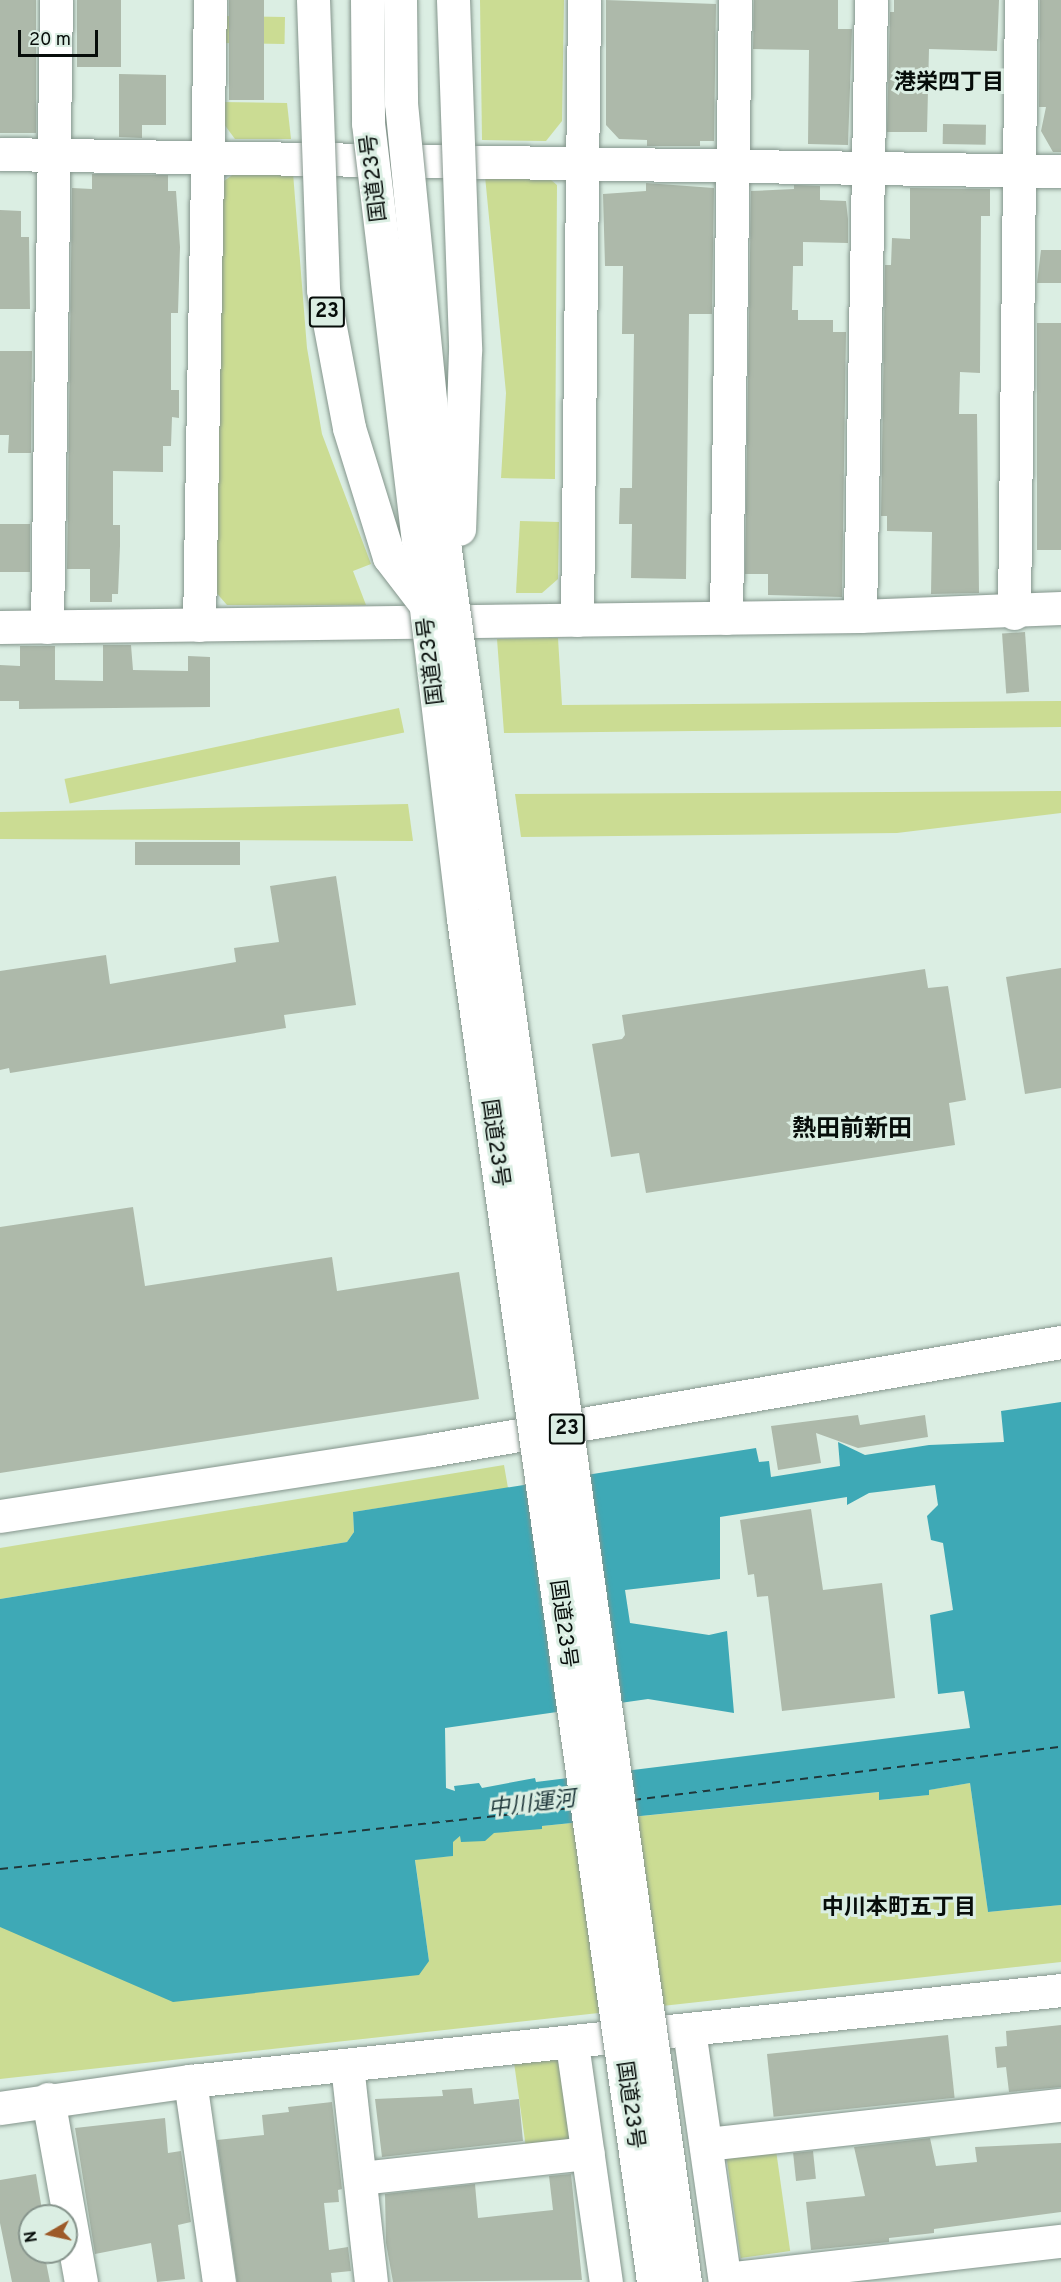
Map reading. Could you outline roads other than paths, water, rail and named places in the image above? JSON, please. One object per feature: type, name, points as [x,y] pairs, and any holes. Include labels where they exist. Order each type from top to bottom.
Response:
[{"type":"main road","points":[[47,627],[56,0]]},
{"type":"main road","points":[[199,625],[210,0]]},
{"type":"main road","name":"23","points":[[314,0],[325,301],[349,428],[389,557],[425,604]]},
{"type":"main road","name":"国道23号","points":[[367,0],[368,123],[463,919],[653,2282]]},
{"type":"main road","name":"国道23号","points":[[400,0],[401,103],[448,577],[685,2282]]},
{"type":"main road","name":"23","points":[[448,577],[459,529],[464,439],[453,0]]},
{"type":"main road","points":[[577,620],[584,0]]},
{"type":"main road","points":[[726,618],[735,0]]},
{"type":"main road","points":[[860,616],[871,0]]},
{"type":"main road","points":[[1014,613],[1021,0]]},
{"type":"main road","points":[[0,154],[1061,171]]},
{"type":"main road","points":[[0,627],[860,616],[1014,613],[1061,608]]},
{"type":"main road","points":[[0,1516],[431,1450],[1061,1342]]},
{"type":"main road","points":[[0,2108],[48,2099],[190,2081],[572,2044],[1061,1990]]},
{"type":"main road","points":[[689,2031],[725,2280],[1061,2241]]},
{"type":"main road","points":[[572,2044],[606,2282]]},
{"type":"main road","points":[[346,2065],[371,2282]]},
{"type":"main road","points":[[190,2081],[219,2282]]},
{"type":"main road","points":[[48,2099],[81,2282]]},
{"type":"main road","points":[[706,2144],[1061,2105]]},
{"type":"main road","points":[[360,2178],[588,2153]]},
{"type":"water","name":"中川運河","points":[[1061,1402],[1061,1905],[988,1912],[970,1783],[929,1790],[929,1795],[879,1800],[879,1792],[542,1826],[542,1829],[494,1833],[485,1841],[461,1842],[460,1836],[453,1842],[453,1856],[415,1860],[429,1961],[419,1975],[173,2002],[0,1927],[0,1599],[347,1542],[354,1532],[353,1512],[756,1448],[759,1462],[769,1461],[771,1477],[840,1466],[838,1442],[865,1455],[929,1445],[1004,1442],[1001,1411]],"holes":[[[935,1485],[938,1505],[927,1516],[931,1540],[943,1543],[953,1610],[930,1615],[938,1694],[964,1691],[970,1728],[536,1782],[535,1778],[482,1788],[479,1783],[454,1786],[455,1791],[446,1788],[445,1728],[648,1699],[734,1713],[727,1631],[709,1635],[630,1623],[625,1590],[720,1579],[720,1517],[847,1497],[847,1505],[869,1493]]]},
{"type":"district","name":"港栄四丁目","points":[[949,84]]},
{"type":"district","name":"熱田前新田","points":[[852,1131]]},
{"type":"district","name":"中川本町五丁目","points":[[899,1909]]}]
